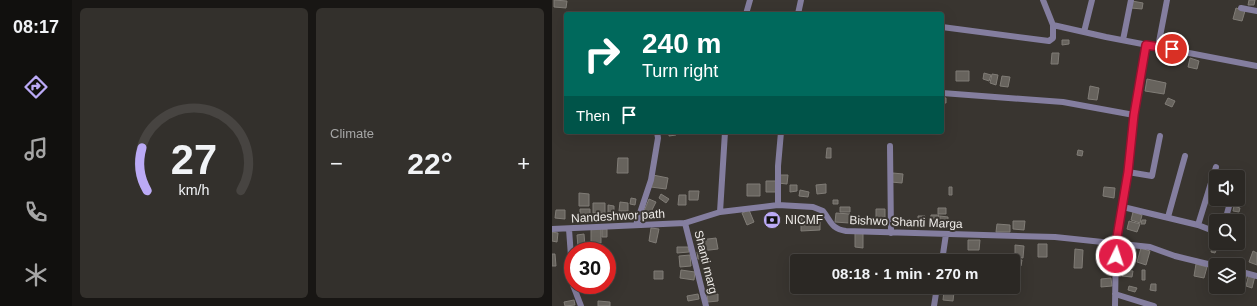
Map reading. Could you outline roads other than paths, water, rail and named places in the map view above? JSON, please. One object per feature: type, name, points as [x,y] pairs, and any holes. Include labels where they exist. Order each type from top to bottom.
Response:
[{"type":"street","points":[[747,12],[750,0]]},
{"type":"street","points":[[798,12],[801,0]]},
{"type":"street","points":[[944,27],[1049,41],[1053,38],[1052,25],[1043,0]]},
{"type":"street","points":[[1084,32],[1092,0]]},
{"type":"street","points":[[1123,40],[1131,0]]},
{"type":"street","points":[[1158,47],[1167,0]]},
{"type":"street","points":[[1241,8],[1257,11]]},
{"type":"street","points":[[1052,25],[1257,66]]},
{"type":"street","points":[[1115,306],[1116,243],[1123,207],[1134,115],[1146,45]]},
{"type":"street","points":[[944,93],[1063,102],[1134,115]]},
{"type":"street","points":[[636,225],[652,180],[657,134]]},
{"type":"street","points":[[720,212],[725,134]]},
{"type":"street","points":[[778,205],[778,166],[781,134]]},
{"type":"street","points":[[1128,172],[1152,176],[1160,136]]},
{"type":"street","points":[[890,146],[889,168],[891,233]]},
{"type":"street","points":[[1168,217],[1185,156]]},
{"type":"street","points":[[1198,225],[1216,167]]},
{"type":"street","name":"Bishwo Shanti Marga","points":[[685,223],[720,212],[778,205],[813,207],[823,211],[832,226],[838,230],[891,233],[1055,237],[1150,248],[1209,264]]},
{"type":"street","points":[[1123,207],[1168,217],[1209,229]]},
{"type":"street","name":"Nandeshwor path","points":[[552,230],[685,223]]},
{"type":"street","name":"Shanti marg","points":[[685,223],[706,306]]},
{"type":"street","points":[[569,229],[569,242]]},
{"type":"street","points":[[943,254],[946,234]]},
{"type":"street","points":[[1245,273],[1257,276]]},
{"type":"street","points":[[577,294],[582,306]]},
{"type":"street","points":[[934,306],[936,294]]},
{"type":"street","points":[[1115,294],[1154,306]]},
{"type":"place","name":"NICMF","points":[[772,220]]}]
